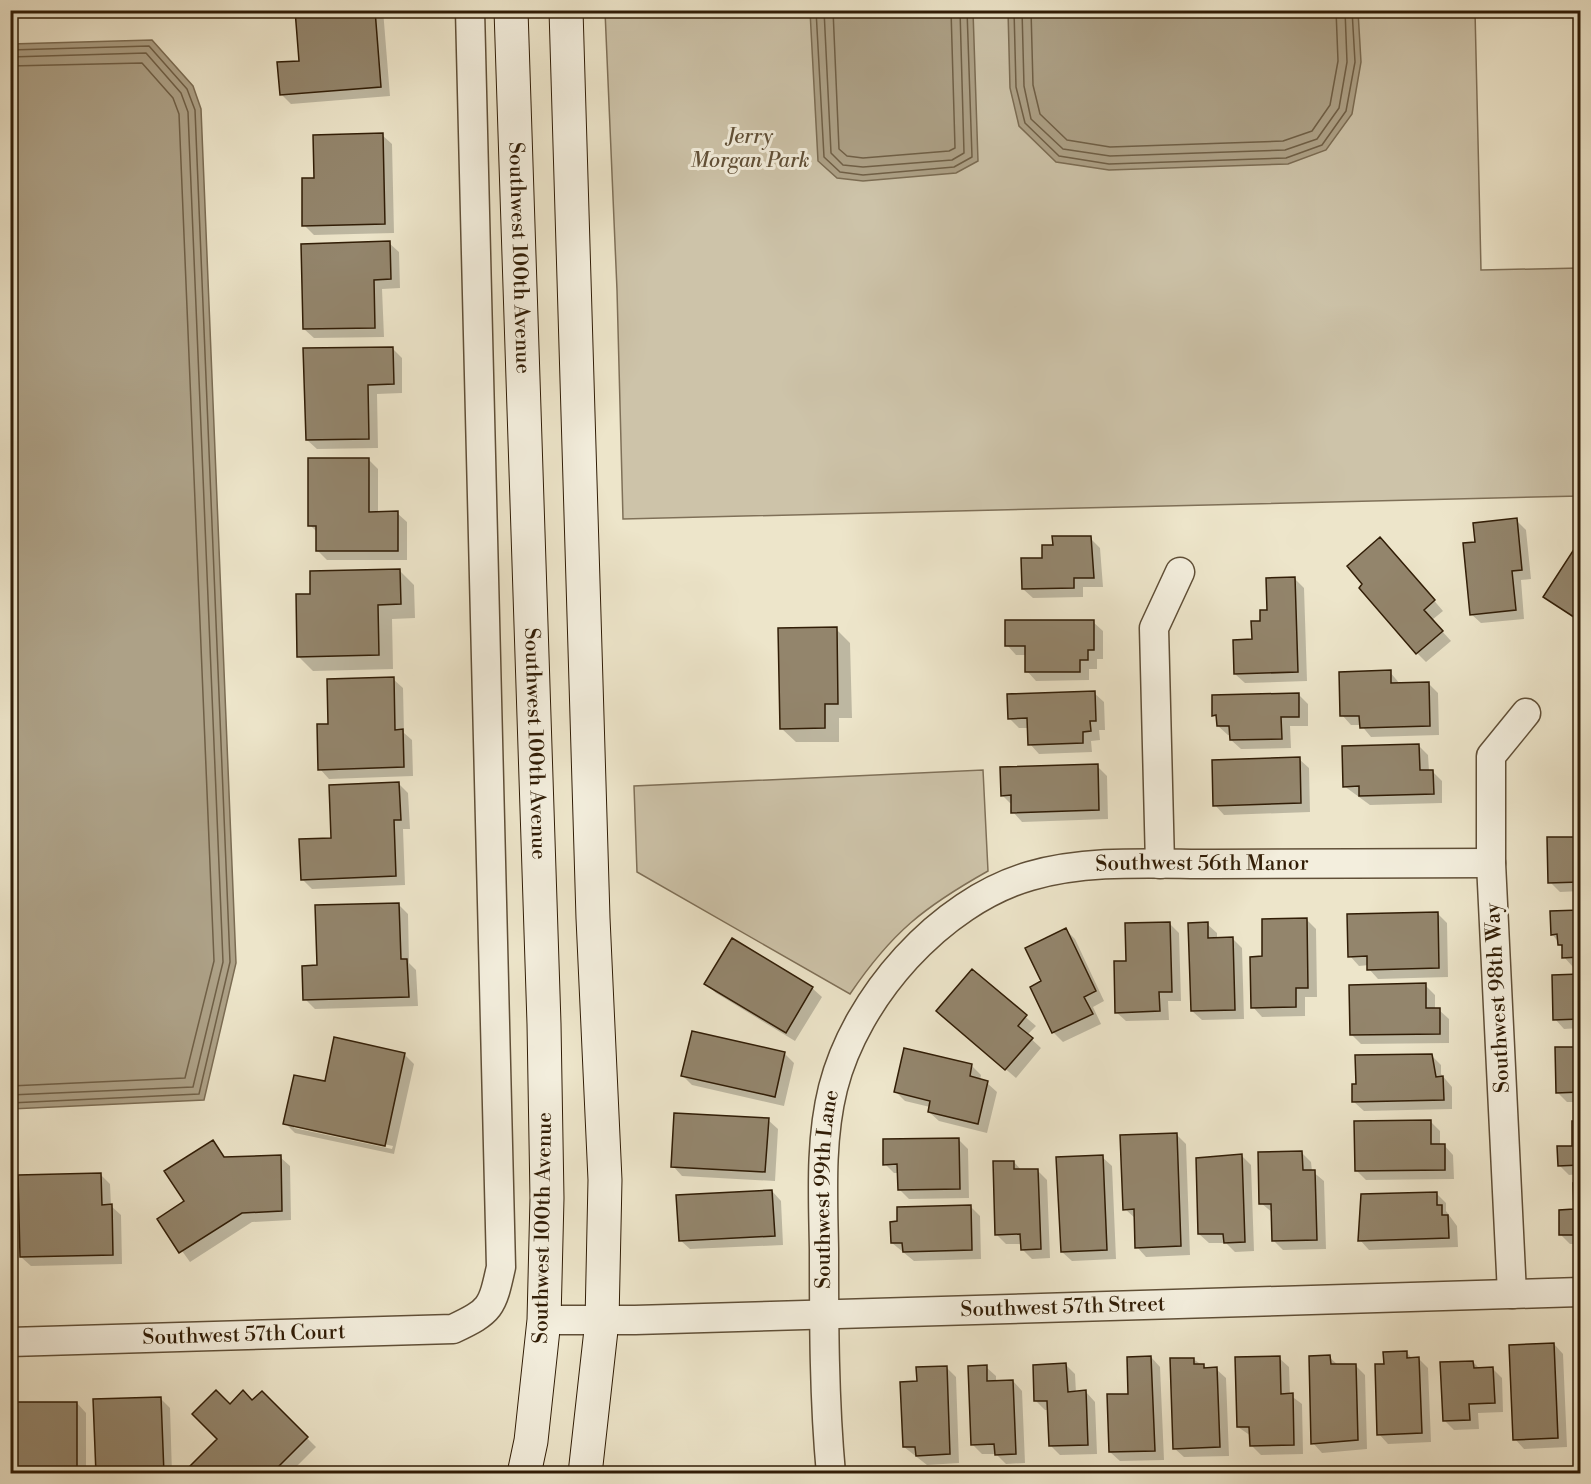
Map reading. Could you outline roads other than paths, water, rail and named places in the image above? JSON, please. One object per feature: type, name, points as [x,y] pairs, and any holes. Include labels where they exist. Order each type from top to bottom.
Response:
[{"type":"main road","name":"Southwest 100th Avenue","points":[[511,10],[544,1035],[547,1198],[544,1320],[531,1441],[524,1473]]},
{"type":"main road","points":[[566,10],[593,906],[605,1180],[602,1321],[585,1473]]},
{"type":"street","name":"Southwest 100th Avenue","points":[[470,10],[501,1267],[493,1301],[476,1318]]},
{"type":"street","points":[[1160,864],[1154,628],[1180,572]]},
{"type":"street","name":"Southwest 98th Way","points":[[1512,1294],[1491,863],[1491,756],[1526,713]]},
{"type":"street","name":"Southwest 56th Manor","points":[[930,934],[985,896],[1030,876],[1092,866],[1491,863]]},
{"type":"street","name":"Southwest 99th Lane","points":[[831,1473],[824,1314],[823,1176],[826,1131],[833,1087],[863,1019],[885,982],[930,934]]},
{"type":"street","name":"Southwest 57th Street","points":[[544,1320],[602,1321],[1581,1292]]},
{"type":"street","name":"Southwest 57th Court","points":[[10,1342],[453,1329],[476,1318]]},
{"type":"water","points":[[810,11],[973,11],[978,161],[956,173],[863,181],[837,178],[818,161]]},
{"type":"water","points":[[1008,11],[1358,11],[1361,62],[1352,114],[1326,150],[1288,164],[1109,170],[1056,162],[1019,126],[1010,88]]},
{"type":"water","points":[[152,40],[193,86],[201,109],[236,963],[204,1100],[11,1109],[11,44]]},
{"type":"park label","name":"Jerry Morgan Park","points":[[750,149]]}]
